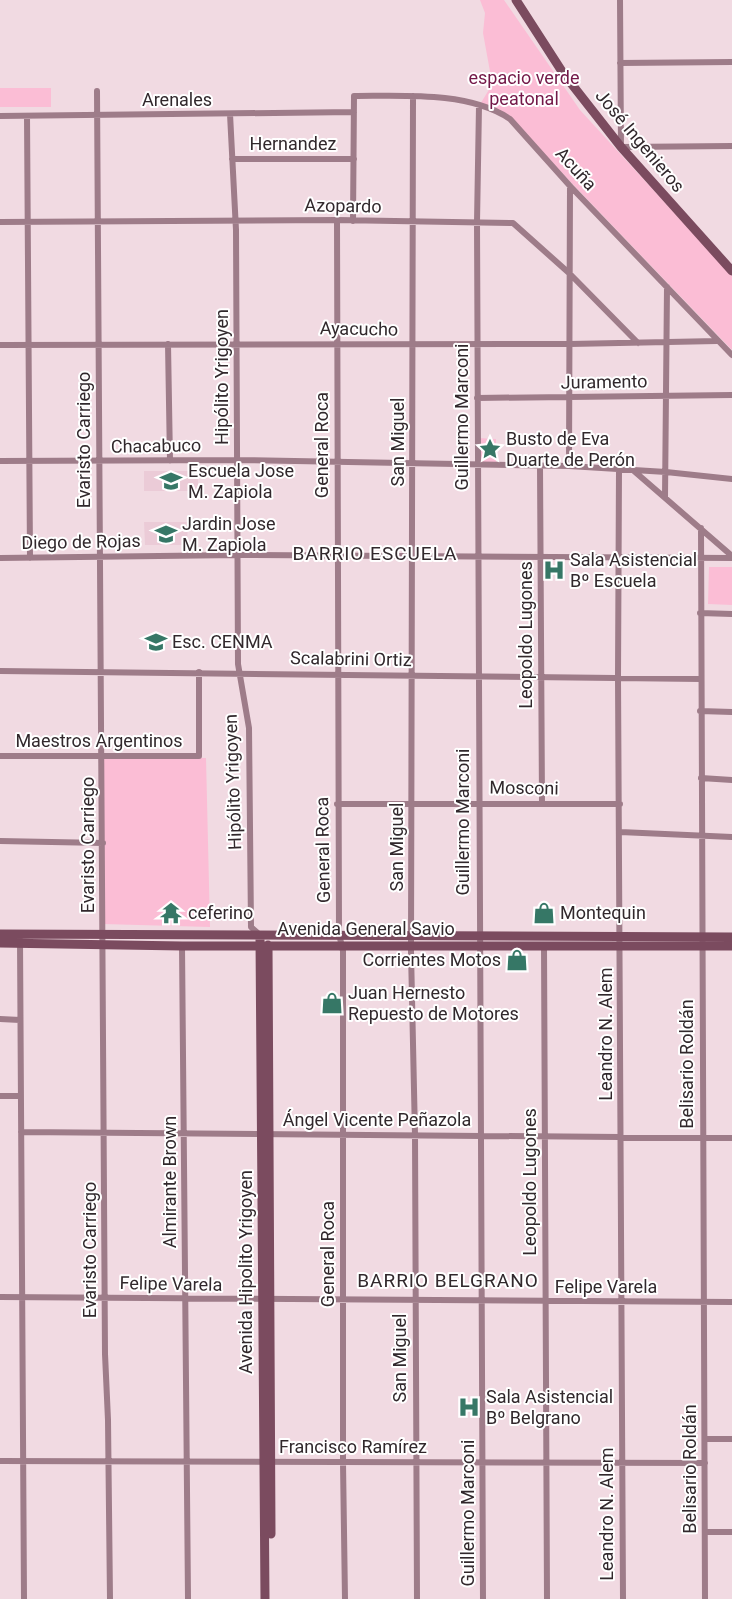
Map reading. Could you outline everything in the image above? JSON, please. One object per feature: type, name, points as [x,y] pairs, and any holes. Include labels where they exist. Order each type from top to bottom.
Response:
[{"type":"main road","name":"José Ingenieros","points":[[516,0],[563,73],[621,147],[732,271]]},
{"type":"main road","name":"Avenida General Savio","points":[[0,934],[20,939]]},
{"type":"main road","name":"Avenida General Savio","points":[[104,940],[182,946],[339,934],[479,935],[621,941],[702,942],[732,946]]},
{"type":"main road","name":"Avenida General Savio","points":[[702,942],[732,937]]},
{"type":"main road","name":"Avenida General Savio","points":[[0,943],[20,939],[263,941],[342,945],[544,946],[621,941]]},
{"type":"main road","name":"Avenida Hipolito Yrigoyen","points":[[263,941],[267,1462],[265,1599]]},
{"type":"main road","name":"Avenida Hipolito Yrigoyen","points":[[267,1462],[271,1599]]},
{"type":"street","points":[[620,0],[621,147],[732,146]]},
{"type":"street","points":[[620,63],[732,62]]},
{"type":"street","name":"Evaristo Carriego","points":[[97,91],[104,940],[105,1354],[109,1462],[110,1599]]},
{"type":"street","name":"Acuña","points":[[354,112],[354,96],[412,96],[443,98],[479,106],[510,119],[570,186],[732,355]]},
{"type":"street","name":"San Miguel","points":[[412,96],[412,945],[415,1135],[417,1599]]},
{"type":"street","name":"Guillermo Marconi","points":[[479,106],[477,222],[478,802],[483,1599]]},
{"type":"street","points":[[353,221],[354,112]]},
{"type":"street","name":"Arenales","points":[[0,116],[354,112]]},
{"type":"street","name":"Hipólito Yrigoyen","points":[[230,114],[235,221],[237,344],[238,672],[249,728],[251,927],[263,941]]},
{"type":"street","points":[[27,116],[27,345],[30,558]]},
{"type":"street","name":"Hernandez","points":[[232,159],[354,159]]},
{"type":"street","points":[[569,466],[570,186]]},
{"type":"street","name":"Azopardo","points":[[0,222],[336,220],[513,223],[569,273],[638,342]]},
{"type":"street","name":"General Roca","points":[[336,220],[338,804],[339,934],[342,945],[342,1300],[345,1599]]},
{"type":"street","points":[[665,497],[667,287]]},
{"type":"street","name":"Ayacucho","points":[[0,345],[477,345],[717,340]]},
{"type":"street","points":[[168,344],[170,461]]},
{"type":"street","name":"Juramento","points":[[477,398],[732,395]]},
{"type":"street","name":"Chacabuco","points":[[0,461],[238,460],[569,466],[666,472],[732,479]]},
{"type":"street","name":"Leopoldo Lugones","points":[[540,466],[542,804]]},
{"type":"street","name":"Leandro N. Alem","points":[[620,470],[618,678],[621,941],[623,1599]]},
{"type":"street","points":[[634,471],[732,557]]},
{"type":"street","name":"Belisario Roldán","points":[[701,528],[700,710],[705,1599]]},
{"type":"street","name":"Diego de Rojas","points":[[0,558],[238,555],[619,557],[700,560],[732,557]]},
{"type":"street","points":[[700,613],[732,614]]},
{"type":"street","name":"Scalabrini Ortiz","points":[[0,671],[238,672],[701,679]]},
{"type":"street","name":"Maestros Argentinos","points":[[0,756],[199,756],[199,672]]},
{"type":"street","points":[[700,710],[732,712]]},
{"type":"street","points":[[701,778],[732,780]]},
{"type":"street","name":"Mosconi","points":[[338,804],[478,802],[620,804]]},
{"type":"street","points":[[620,832],[732,837]]},
{"type":"street","points":[[0,841],[103,843]]},
{"type":"street","points":[[20,939],[24,1599]]},
{"type":"street","name":"Almirante Brown","points":[[182,946],[188,1599]]},
{"type":"street","name":"Leopoldo Lugones","points":[[544,946],[547,1599]]},
{"type":"street","points":[[0,1019],[20,1020]]},
{"type":"street","points":[[0,1096],[21,1096]]},
{"type":"street","name":"Ángel Vicente Peñazola","points":[[21,1132],[732,1138]]},
{"type":"street","name":"Felipe Varela","points":[[0,1297],[185,1300],[732,1302]]},
{"type":"street","points":[[705,1439],[732,1438]]},
{"type":"street","name":"Francisco Ramírez","points":[[0,1461],[705,1463]]},
{"type":"street","points":[[705,1532],[732,1532]]},
{"type":"shaded area","name":"Escuela Jose M. Zapiola","points":[[144,471],[198,471],[198,491],[144,491]]},
{"type":"shaded area","name":"Jardin Jose M. Zapiola","points":[[144,522],[188,522],[187,545],[145,545]]},
{"type":"green space","name":"espacio verde peatonal","points":[[480,0],[504,0],[580,110],[732,276],[732,350],[510,119],[479,106],[490,88],[491,77],[483,33],[485,13]]},
{"type":"green space","points":[[0,88],[51,88],[51,107],[0,107]]},
{"type":"green space","points":[[477,438],[496,439],[496,465],[477,465]]},
{"type":"green space","points":[[709,567],[732,567],[732,605],[708,604]]},
{"type":"green space","points":[[103,757],[206,758],[210,927],[103,924]]},
{"type":"place","name":"Busto de Eva Duarte de Perón","points":[[490,449]]},
{"type":"place","name":"Escuela Jose M. Zapiola","points":[[171,481]]},
{"type":"place","name":"Jardin Jose M. Zapiola","points":[[166,534]]},
{"type":"place","name":"Sala Asistencial Bº Escuela","points":[[554,570]]},
{"type":"place","name":"Esc. CENMA","points":[[156,642]]},
{"type":"place","name":"ceferino","points":[[171,913]]},
{"type":"place","name":"Montequin","points":[[544,913]]},
{"type":"place","name":"Corrientes Motos","points":[[517,960]]},
{"type":"place","name":"Juan Hernesto Repuesto de Motores","points":[[332,1003]]},
{"type":"place","name":"Sala Asistencial Bº Belgrano","points":[[469,1407]]},
{"type":"district","name":"BARRIO ESCUELA","points":[[375,553]]},
{"type":"district","name":"BARRIO BELGRANO","points":[[448,1280]]}]
